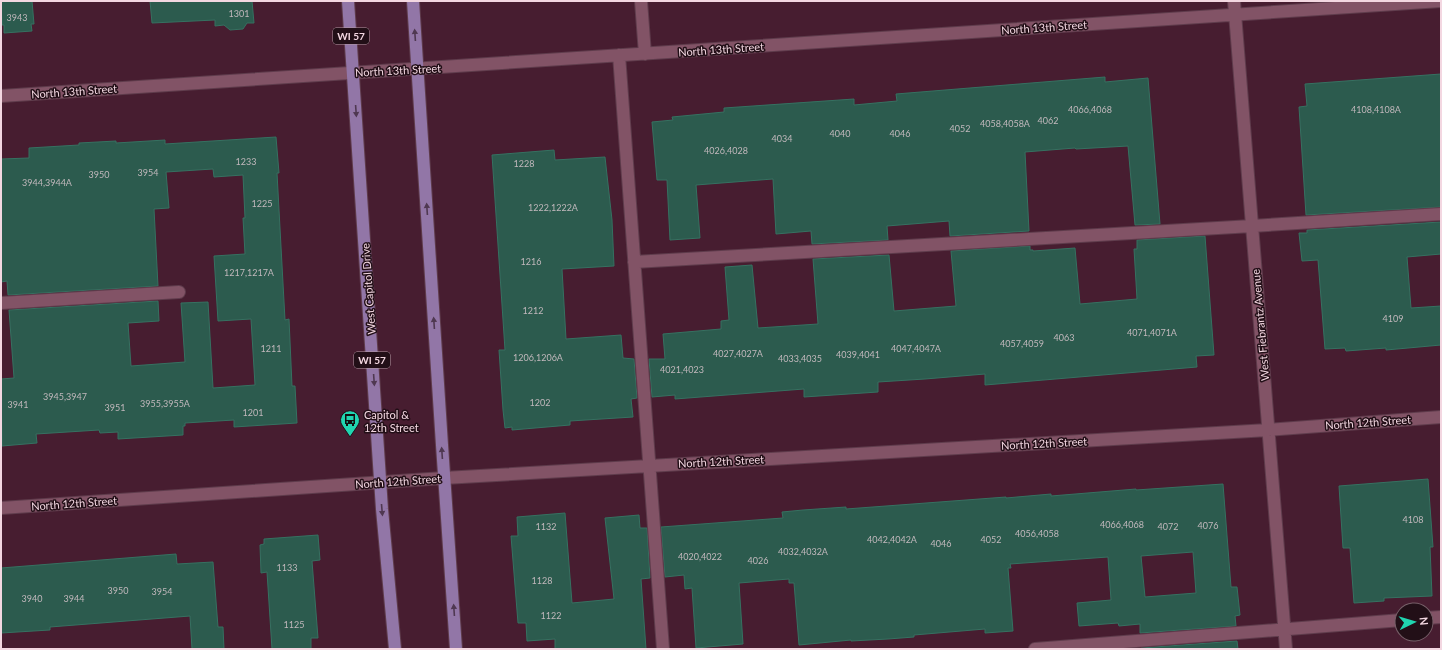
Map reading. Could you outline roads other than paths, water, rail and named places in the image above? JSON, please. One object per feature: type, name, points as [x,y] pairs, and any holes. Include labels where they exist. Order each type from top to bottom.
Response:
[{"type":"main road","name":"West Capitol Drive","points":[[348,1],[380,482],[395,649]]},
{"type":"main road","points":[[413,1],[456,649]]},
{"type":"street","points":[[641,1],[645,54]]},
{"type":"street","name":"West Fiebrantz Avenue","points":[[1234,1],[1286,649]]},
{"type":"street","name":"North 13th Street","points":[[1,96],[1441,1]]},
{"type":"street","points":[[619,56],[663,649]]},
{"type":"street","points":[[634,262],[1441,214]]},
{"type":"street","points":[[1,303],[179,292]]},
{"type":"street","name":"North 12th Street","points":[[1,508],[444,478],[1268,430],[1441,417]]},
{"type":"street","points":[[1035,649],[1394,621]]},
{"type":"place","name":"Capitol & 12th Street","points":[[350,437]]}]
